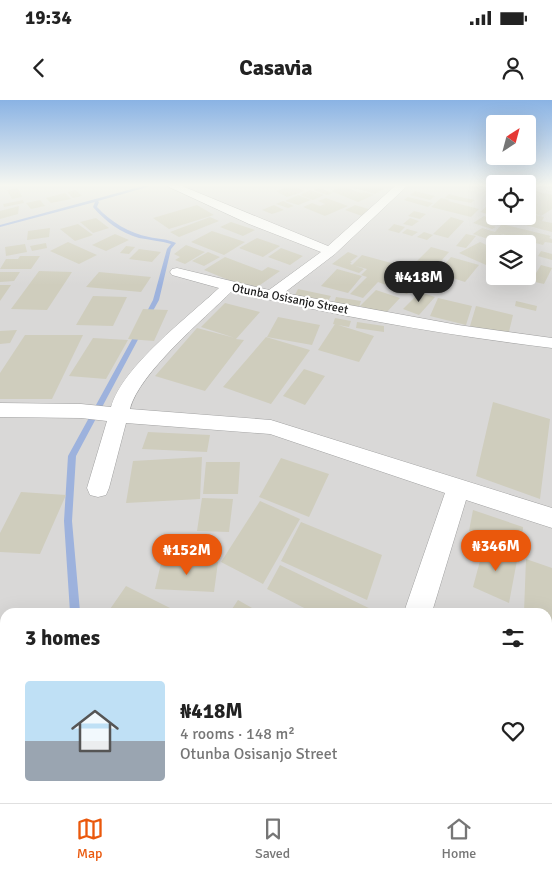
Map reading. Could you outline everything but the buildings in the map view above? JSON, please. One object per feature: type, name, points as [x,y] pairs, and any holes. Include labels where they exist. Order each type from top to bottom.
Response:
[{"type":"street","points":[[248,219],[330,251]]},
{"type":"street","points":[[271,296],[330,251],[366,219]]},
{"type":"street","name":"Otunba Osisanjo Street","points":[[177,272],[228,287],[271,296],[497,336],[552,343]]},
{"type":"street","points":[[98,488],[110,414],[144,368],[228,287]]},
{"type":"street","points":[[0,410],[81,411],[271,427],[552,518]]},
{"type":"street","points":[[419,608],[458,488]]},
{"type":"shaded area","points":[[0,219],[486,219],[486,225],[536,225],[536,219],[552,219],[552,608],[0,608]]},
{"type":"waterway","points":[[0,226],[27,219]]},
{"type":"waterway","points":[[108,219],[125,231],[174,243],[169,249],[156,300],[147,317]]},
{"type":"waterway","points":[[75,608],[68,521],[72,456],[139,332]]}]
